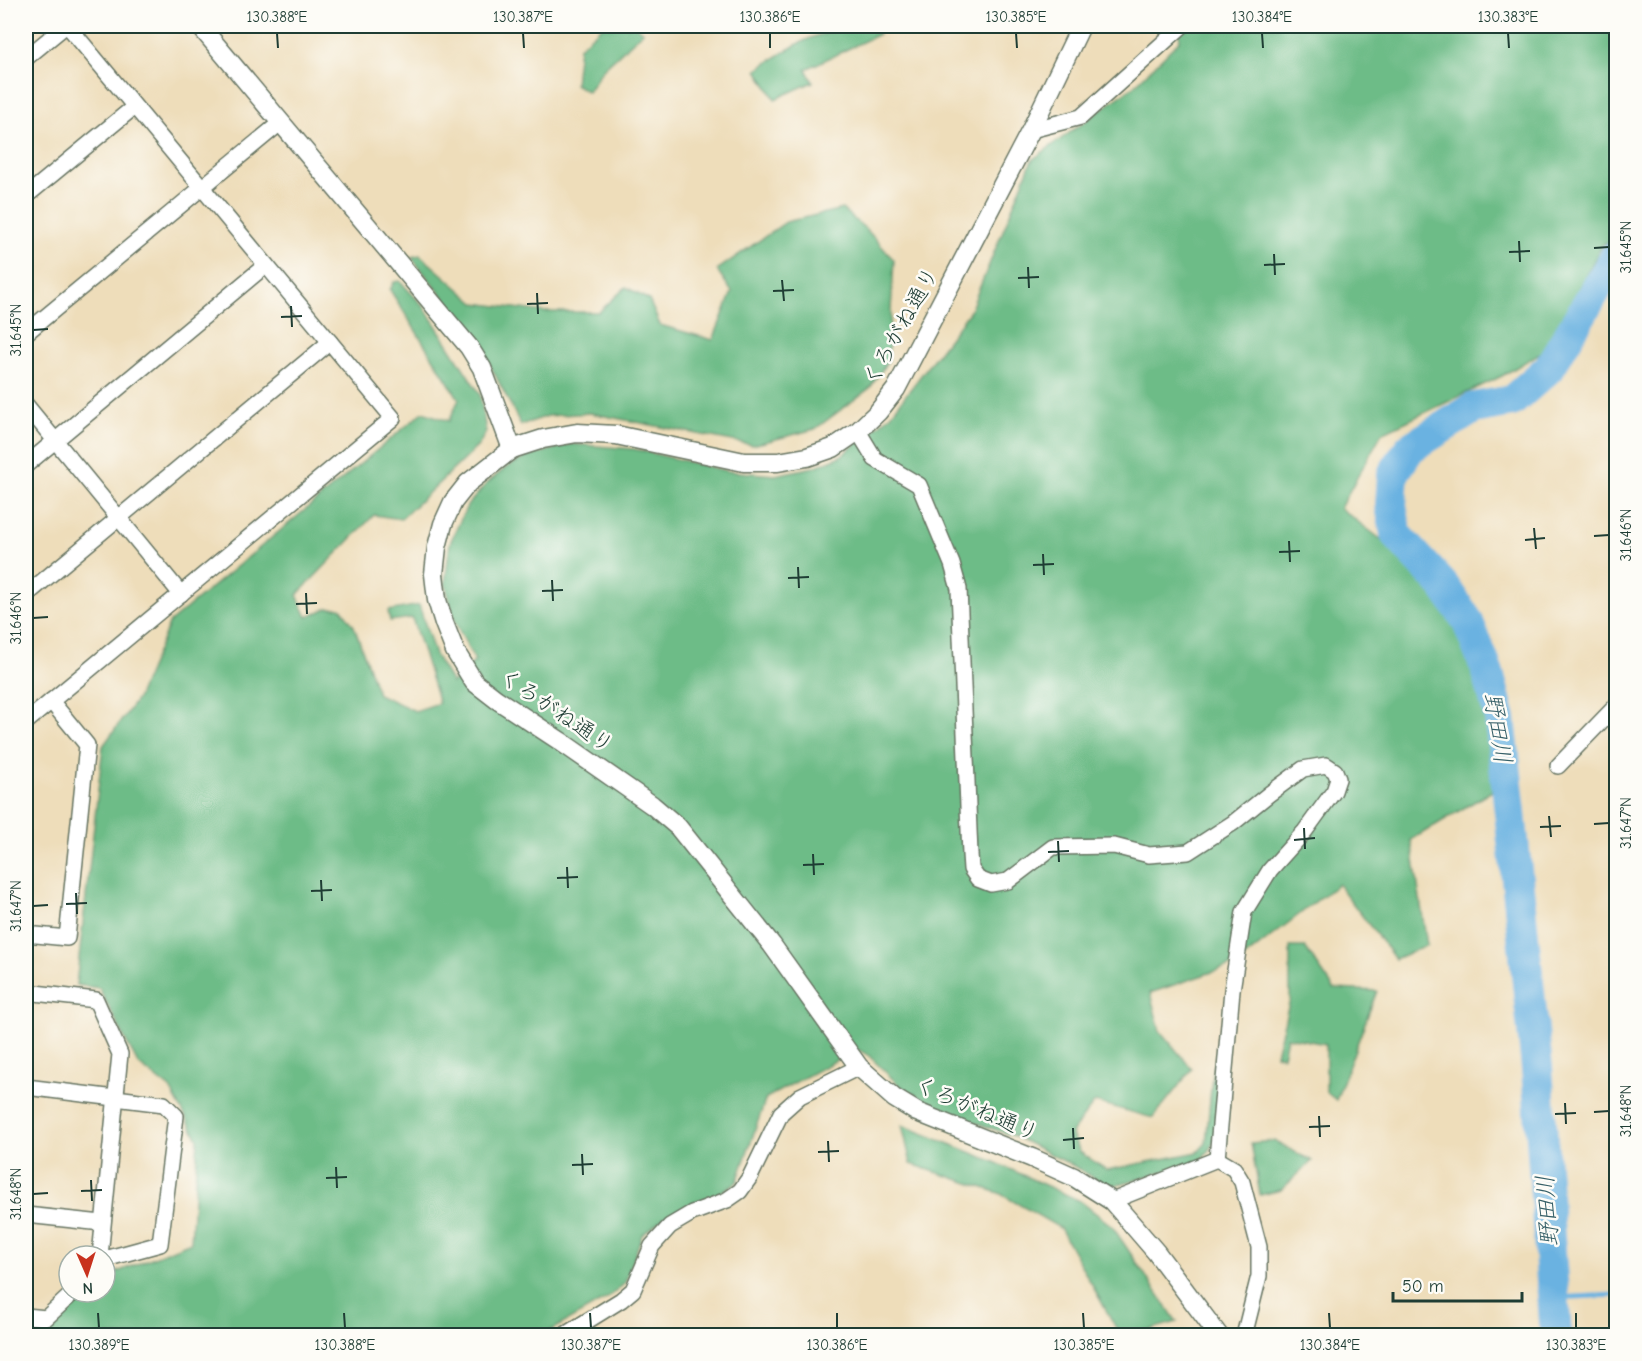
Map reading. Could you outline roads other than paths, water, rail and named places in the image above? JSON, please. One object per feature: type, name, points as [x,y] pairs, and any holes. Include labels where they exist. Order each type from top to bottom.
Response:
[{"type":"street","points":[[26,58],[67,26],[393,418],[26,722]]},
{"type":"street","points":[[200,26],[469,347],[482,368],[512,449]]},
{"type":"street","name":"くろがね通り","points":[[1081,26],[896,389],[878,412],[858,431],[833,448],[807,457],[777,462],[744,462],[616,435],[577,433],[543,439],[512,449],[485,468],[453,501],[443,524],[437,547],[434,574],[437,600],[455,651],[474,682],[652,806],[678,827],[772,945],[860,1067],[894,1098],[916,1112],[1064,1172],[1112,1201],[1156,1252],[1219,1335]]},
{"type":"street","points":[[1030,130],[1081,117],[1182,26]]},
{"type":"street","points":[[26,196],[134,106]]},
{"type":"street","points":[[26,333],[280,123]]},
{"type":"street","points":[[26,465],[266,265]]},
{"type":"street","points":[[26,595],[330,342]]},
{"type":"street","points":[[26,405],[182,594]]},
{"type":"street","points":[[858,431],[875,459],[919,485],[952,564],[959,589],[970,854],[971,869],[978,879],[991,884],[1008,881],[1053,847],[1114,846],[1149,855],[1188,852],[1233,823],[1303,769],[1326,765],[1335,771],[1338,779],[1334,790],[1305,831],[1270,870],[1244,912],[1232,990],[1217,1159]]},
{"type":"street","points":[[26,934],[67,938],[87,745],[51,701]]},
{"type":"street","points":[[1558,766],[1617,706]]},
{"type":"street","points":[[26,992],[96,1000],[120,1054],[101,1244]]},
{"type":"street","points":[[564,1335],[621,1300],[633,1290],[652,1246],[670,1226],[692,1213],[727,1200],[740,1191],[750,1177],[781,1113],[800,1096],[860,1067]]},
{"type":"street","points":[[26,1087],[164,1104],[176,1116],[160,1244],[117,1256]]},
{"type":"street","points":[[1112,1201],[1217,1159]]},
{"type":"street","points":[[1217,1159],[1234,1169],[1242,1182],[1259,1247],[1259,1275],[1244,1335]]},
{"type":"street","points":[[26,1215],[102,1223]]},
{"type":"street","points":[[26,1316],[46,1318],[61,1304]]},
{"type":"waterway","name":"野田川","points":[[1556,1336],[1537,1068],[1500,718],[1488,673],[1467,620],[1443,585],[1396,534],[1391,505],[1393,474],[1410,448],[1474,408],[1512,401],[1549,368],[1616,256]]},
{"type":"waterway","points":[[1553,1298],[1616,1295]]}]
